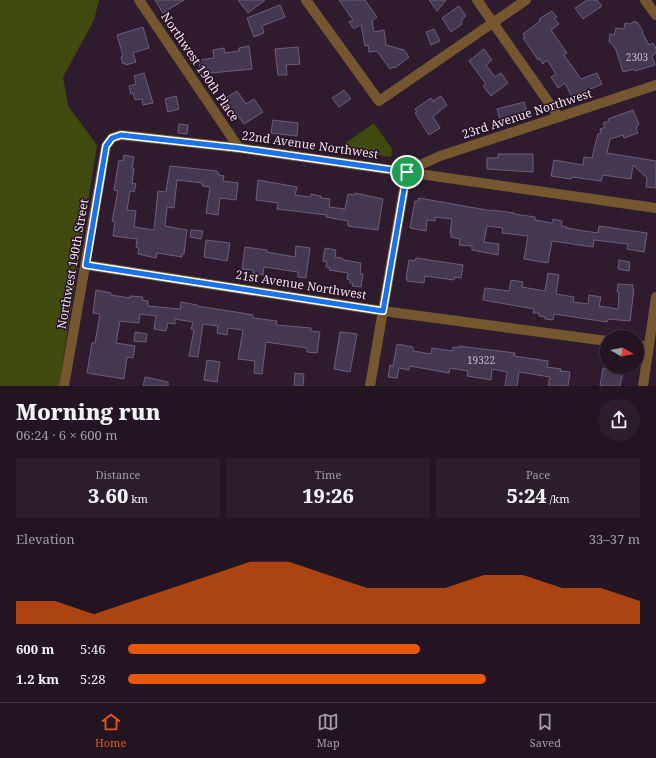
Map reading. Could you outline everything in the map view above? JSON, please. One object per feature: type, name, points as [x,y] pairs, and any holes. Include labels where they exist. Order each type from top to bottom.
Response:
[{"type":"street","name":"Northwest 190th Place","points":[[139,0],[239,148]]},
{"type":"street","points":[[306,0],[378,101],[526,0]]},
{"type":"street","points":[[477,0],[559,117]]},
{"type":"street","points":[[645,0],[656,15]]},
{"type":"street","name":"23rd Avenue Northwest","points":[[407,172],[440,156],[656,85]]},
{"type":"street","name":"22nd Avenue Northwest","points":[[106,146],[112,138],[121,135],[239,148],[656,208]]},
{"type":"street","name":"Northwest 190th Street","points":[[64,386],[106,146]]},
{"type":"street","points":[[370,386],[407,172]]},
{"type":"street","name":"21st Avenue Northwest","points":[[86,265],[383,311],[600,340]]},
{"type":"street","points":[[643,386],[656,303]]},
{"type":"street","points":[[644,346],[648,347]]},
{"type":"green space","points":[[0,0],[99,0],[94,20],[63,77],[68,106],[97,145],[59,386],[0,386]]},
{"type":"green space","points":[[374,123],[392,149],[391,157],[337,149]]},
{"type":"building","points":[[155,0],[184,0],[163,13]]},
{"type":"building","points":[[238,0],[265,0],[248,13]]},
{"type":"building","points":[[339,0],[365,0],[377,17],[372,21],[374,32],[384,30],[386,45],[404,50],[409,57],[395,68],[393,67],[390,69],[377,51],[369,52],[368,45],[365,46],[361,24],[354,29],[349,22],[353,20]]},
{"type":"building","points":[[429,0],[446,0],[437,11]]},
{"type":"building","points":[[587,0],[597,0],[602,6],[583,19],[575,8]]},
{"type":"building","points":[[280,5],[285,17],[262,26],[264,33],[254,37],[247,18]]},
{"type":"building","points":[[459,6],[466,16],[462,19],[462,24],[451,32],[442,18]]},
{"type":"building","points":[[552,11],[557,17],[554,18],[559,24],[551,30],[567,53],[564,55],[581,79],[597,73],[602,84],[572,97],[565,83],[558,88],[551,77],[556,74],[547,60],[543,64],[540,59],[538,60],[523,38],[525,37],[523,34],[540,21],[539,19]]},
{"type":"building","points":[[635,21],[643,31],[642,32],[649,45],[653,43],[656,48],[656,53],[652,56],[655,65],[635,71],[634,69],[623,72],[616,50],[609,42],[610,34],[614,35],[616,28],[624,29],[625,23],[630,24]]},
{"type":"building","points":[[143,27],[149,48],[133,53],[136,62],[126,65],[125,63],[123,64],[121,57],[123,56],[117,35]]},
{"type":"building","points":[[434,29],[440,41],[431,45],[426,32]]},
{"type":"building","points":[[249,46],[252,69],[201,74],[199,60],[214,58],[213,50],[224,48],[225,53],[239,51],[239,48]]},
{"type":"building","points":[[298,47],[300,64],[286,65],[287,75],[278,75],[275,49]]},
{"type":"building","points":[[484,49],[492,60],[486,65],[495,77],[501,73],[508,83],[491,96],[483,86],[486,84],[469,61]]},
{"type":"building","points":[[144,73],[153,103],[143,105],[142,99],[135,100],[133,93],[131,94],[129,86],[136,84],[134,76]]},
{"type":"building","points":[[344,90],[351,99],[339,107],[332,98]]},
{"type":"building","points":[[237,91],[246,104],[254,99],[263,112],[244,124],[238,116],[235,118],[224,99]]},
{"type":"building","points":[[176,96],[179,109],[168,112],[165,99]]},
{"type":"building","points":[[441,96],[447,105],[433,117],[440,128],[429,135],[415,113],[417,112],[415,109],[431,98],[433,101]]},
{"type":"building","points":[[524,102],[528,116],[501,123],[497,109]]},
{"type":"building","points":[[633,110],[639,124],[636,128],[638,133],[624,138],[623,135],[610,139],[607,153],[656,161],[656,188],[646,187],[647,178],[633,165],[631,179],[603,175],[601,181],[551,176],[554,160],[583,165],[584,157],[592,158],[598,134],[601,133],[600,129],[605,127],[603,123],[609,121],[608,119]]},
{"type":"building","points":[[273,120],[298,123],[297,136],[271,133]]},
{"type":"building","points":[[179,124],[188,125],[187,134],[178,133]]},
{"type":"building","points":[[498,154],[533,154],[533,172],[487,169],[487,158],[498,158]]},
{"type":"building","points":[[124,155],[134,157],[132,183],[136,184],[134,192],[130,191],[127,210],[136,211],[134,227],[154,230],[158,191],[166,192],[170,166],[217,171],[219,175],[224,176],[223,181],[238,183],[236,200],[220,198],[218,215],[206,213],[210,187],[202,186],[203,183],[177,180],[174,208],[167,207],[165,226],[187,230],[184,254],[182,254],[182,257],[157,253],[156,258],[138,254],[139,248],[136,247],[137,239],[113,236],[115,222],[112,221],[118,191],[114,190],[119,160],[123,161]]},
{"type":"building","points":[[258,180],[297,187],[295,195],[311,197],[311,194],[321,196],[321,198],[330,199],[329,207],[345,209],[348,194],[355,195],[355,193],[383,199],[378,230],[348,226],[348,221],[326,217],[327,215],[277,209],[278,203],[256,200]]},
{"type":"building","points":[[419,198],[492,211],[514,213],[535,217],[535,220],[552,223],[553,219],[562,221],[561,226],[567,227],[566,228],[598,233],[599,226],[647,233],[644,252],[627,249],[628,244],[594,240],[593,247],[552,241],[548,263],[524,259],[528,236],[502,233],[503,228],[487,226],[484,242],[499,244],[498,255],[472,250],[472,246],[459,245],[460,239],[451,237],[450,233],[452,219],[435,217],[435,221],[427,220],[426,231],[410,228],[415,201],[418,201]]},
{"type":"building","points":[[191,230],[203,231],[201,239],[190,237]]},
{"type":"building","points":[[206,240],[230,243],[227,261],[204,257]]},
{"type":"building","points":[[296,246],[310,248],[306,278],[298,277],[298,272],[264,267],[263,275],[253,273],[253,270],[242,269],[245,247],[267,250],[267,252],[295,257]]},
{"type":"building","points":[[325,248],[336,250],[335,257],[361,263],[360,274],[363,274],[361,287],[352,286],[353,283],[350,283],[350,280],[347,279],[348,273],[329,270],[330,268],[326,267],[327,262],[323,261]]},
{"type":"building","points":[[416,258],[463,265],[461,278],[455,277],[454,280],[425,276],[424,283],[407,281],[409,260],[415,261]]},
{"type":"building","points":[[619,260],[630,262],[629,271],[618,269]]},
{"type":"building","points":[[548,273],[559,275],[556,294],[574,297],[573,302],[588,304],[589,295],[601,297],[599,306],[618,309],[618,284],[633,285],[632,289],[634,289],[630,321],[608,319],[607,322],[554,314],[553,320],[545,319],[545,317],[539,316],[539,313],[533,313],[534,309],[483,300],[485,288],[509,291],[511,280],[523,282],[522,287],[545,291]]},
{"type":"building","points":[[96,290],[111,293],[111,295],[130,298],[130,296],[143,297],[142,300],[148,301],[148,306],[180,309],[181,302],[253,315],[253,318],[277,321],[276,325],[311,328],[311,331],[320,332],[317,353],[307,352],[307,348],[266,342],[262,374],[254,373],[255,361],[238,359],[243,330],[228,328],[227,335],[217,333],[218,326],[203,324],[198,357],[189,356],[194,330],[191,329],[193,322],[175,319],[175,324],[168,323],[166,331],[154,329],[156,316],[140,314],[139,323],[120,321],[116,343],[135,346],[133,358],[127,357],[124,379],[87,373],[92,343],[95,343],[100,314],[93,313]]},
{"type":"building","points":[[135,332],[147,334],[146,342],[134,341]]},
{"type":"building","points":[[340,332],[357,334],[350,372],[334,369]]},
{"type":"building","points":[[397,344],[413,347],[413,351],[431,354],[432,348],[452,351],[453,347],[459,348],[459,346],[515,353],[514,356],[548,361],[547,367],[570,372],[568,386],[548,386],[550,377],[519,372],[517,386],[505,386],[507,372],[492,369],[491,380],[467,376],[468,371],[450,368],[449,373],[410,366],[409,370],[399,368],[397,378],[388,377],[390,365],[393,366]]},
{"type":"building","points":[[207,360],[220,362],[217,382],[204,380]]},
{"type":"building","points":[[295,373],[304,374],[303,386],[294,386]]},
{"type":"building","points":[[602,374],[623,374],[620,386],[600,386]]},
{"type":"building","points":[[145,377],[168,382],[168,386],[143,386]]},
{"type":"route","points":[[121,135],[239,148],[407,172],[383,311],[86,265],[106,146],[112,138],[121,135]]}]
